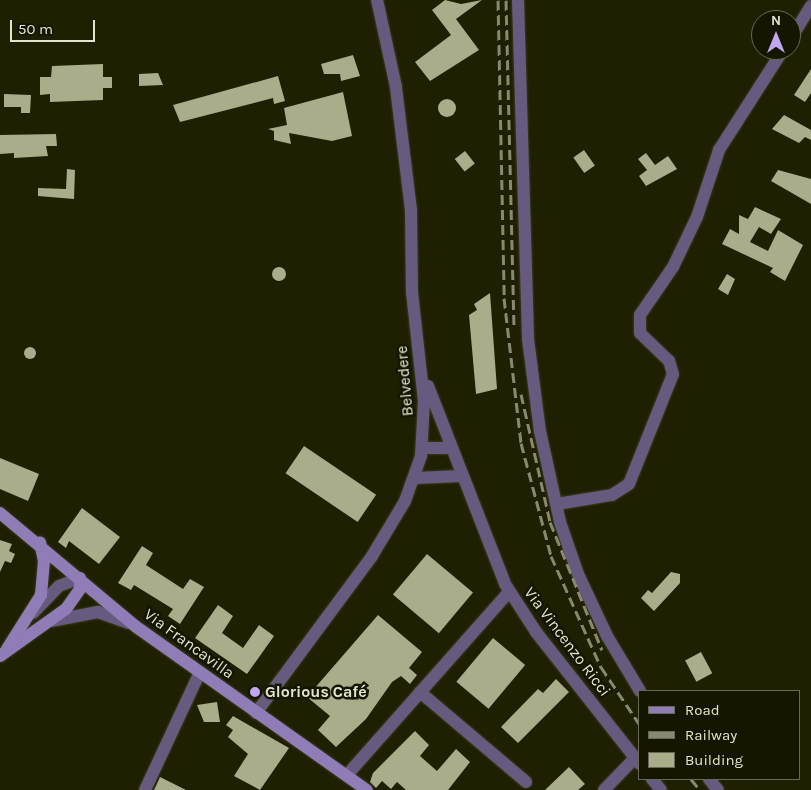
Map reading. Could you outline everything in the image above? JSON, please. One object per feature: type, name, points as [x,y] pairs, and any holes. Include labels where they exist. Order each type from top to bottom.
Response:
[{"type":"street","name":"Belvedere","points":[[256,713],[372,556],[416,478],[422,448],[422,373],[412,293],[411,210],[396,87],[377,0]]},
{"type":"street","points":[[518,0],[530,369],[565,541],[595,613],[639,690]]},
{"type":"street","points":[[801,22],[811,6]]},
{"type":"street","points":[[557,504],[612,495],[629,484],[673,374],[669,361],[640,333],[640,316],[673,267],[696,217],[719,150],[777,60]]},
{"type":"street","name":"Via Vincenzo Ricci","points":[[422,373],[461,476],[510,592],[637,761]]},
{"type":"street","points":[[422,448],[450,448]]},
{"type":"street","points":[[416,478],[461,476]]},
{"type":"street","name":"Via Francavilla","points":[[0,513],[40,542],[135,626],[199,674],[367,790]]},
{"type":"street","points":[[32,614],[44,579],[40,542]]},
{"type":"street","points":[[4,653],[32,614],[59,586],[80,578]]},
{"type":"street","points":[[4,653],[76,597],[80,578]]},
{"type":"street","points":[[347,775],[510,592]]},
{"type":"street","points":[[46,622],[98,612],[135,626]]},
{"type":"street","points":[[145,790],[199,674]]},
{"type":"street","points":[[420,692],[526,782]]},
{"type":"street","points":[[604,790],[637,761]]},
{"type":"street","points":[[653,780],[661,790]]},
{"type":"street","points":[[709,780],[718,790]]},
{"type":"building","points":[[445,0],[461,4],[482,0],[456,19],[479,50],[430,81],[415,62],[451,35],[432,10]]},
{"type":"building","points":[[353,55],[360,76],[341,81],[340,74],[324,74],[321,64]]},
{"type":"building","points":[[103,64],[103,77],[112,77],[112,88],[103,88],[103,100],[50,102],[50,94],[40,95],[40,77],[51,77],[52,66]]},
{"type":"building","points":[[811,69],[811,93],[805,102],[794,95]]},
{"type":"building","points":[[158,73],[163,85],[139,86],[139,74]]},
{"type":"building","points":[[278,76],[285,101],[274,104],[273,98],[180,122],[173,105]]},
{"type":"building","points":[[343,92],[352,136],[332,141],[289,133],[291,144],[274,140],[274,131],[268,129],[287,125],[284,108]]},
{"type":"building","points":[[4,94],[31,95],[30,113],[21,113],[21,107],[4,107]]},
{"type":"building","points":[[443,99],[451,99],[456,104],[454,115],[443,117],[438,112],[438,104]]},
{"type":"building","points":[[784,115],[811,130],[811,140],[805,137],[799,143],[772,129]]},
{"type":"building","points":[[56,134],[57,146],[46,146],[48,156],[14,158],[14,153],[0,154],[0,135]]},
{"type":"building","points":[[584,150],[595,166],[584,173],[573,157]]},
{"type":"building","points":[[465,151],[475,164],[465,172],[455,159]]},
{"type":"building","points":[[646,153],[655,165],[668,156],[677,169],[646,186],[639,176],[647,170],[638,159]]},
{"type":"building","points":[[67,169],[75,170],[74,199],[38,196],[38,188],[66,189]]},
{"type":"building","points":[[778,170],[811,179],[811,204],[771,181]]},
{"type":"building","points":[[755,207],[781,219],[771,234],[759,227],[750,242],[768,251],[778,230],[803,245],[785,281],[770,272],[773,268],[722,244],[730,229],[739,234],[739,215],[748,219]]},
{"type":"building","points":[[279,267],[284,269],[286,274],[284,279],[279,281],[274,279],[272,274],[274,269]]},
{"type":"building","points":[[727,274],[735,279],[728,295],[718,289]]},
{"type":"building","points":[[490,293],[497,389],[476,394],[469,315],[477,310],[474,304]]},
{"type":"building","points":[[30,347],[36,353],[30,359],[24,353]]},
{"type":"building","points":[[304,446],[376,495],[358,522],[286,473]]},
{"type":"building","points":[[0,458],[39,474],[28,501],[0,489]]},
{"type":"building","points":[[82,508],[120,537],[99,564],[69,541],[66,548],[58,542]]},
{"type":"building","points":[[0,540],[12,544],[9,551],[15,554],[11,563],[5,561],[0,572]]},
{"type":"building","points":[[142,546],[153,553],[146,565],[183,589],[190,579],[204,587],[180,624],[168,616],[173,609],[134,585],[131,590],[118,583]]},
{"type":"building","points":[[427,554],[473,593],[439,633],[393,595]]},
{"type":"building","points":[[671,572],[680,574],[680,583],[654,611],[641,598],[648,590],[652,593]]},
{"type":"building","points":[[218,605],[233,616],[222,633],[243,648],[259,625],[274,636],[247,674],[195,638]]},
{"type":"building","points":[[378,615],[422,652],[409,668],[417,675],[410,684],[401,676],[392,682],[366,719],[336,747],[318,730],[330,716],[307,697]]},
{"type":"building","points":[[493,638],[525,665],[489,709],[456,682]]},
{"type":"building","points":[[701,652],[712,673],[696,682],[685,660]]},
{"type":"building","points":[[556,679],[569,692],[518,743],[501,727],[538,689],[543,693]]},
{"type":"building","points":[[217,702],[220,722],[204,722],[197,705]]},
{"type":"building","points":[[233,716],[289,748],[260,790],[234,776],[248,754],[228,737],[233,730],[226,725]]},
{"type":"building","points":[[415,731],[429,745],[420,756],[437,771],[456,749],[470,762],[448,790],[406,790],[397,782],[391,789],[382,781],[376,788],[370,782],[373,773]]},
{"type":"building","points":[[569,767],[585,784],[578,790],[545,790]]},
{"type":"building","points":[[160,777],[186,790],[154,790]]},
{"type":"railway","points":[[498,0],[504,298],[521,443],[551,556],[601,667],[638,722]]},
{"type":"railway","points":[[506,0],[514,327]]},
{"type":"railway","points":[[521,394],[550,522],[602,650]]},
{"type":"railway","points":[[692,780],[700,790]]},
{"type":"place","name":"Glorious Café","points":[[255,692]]}]
